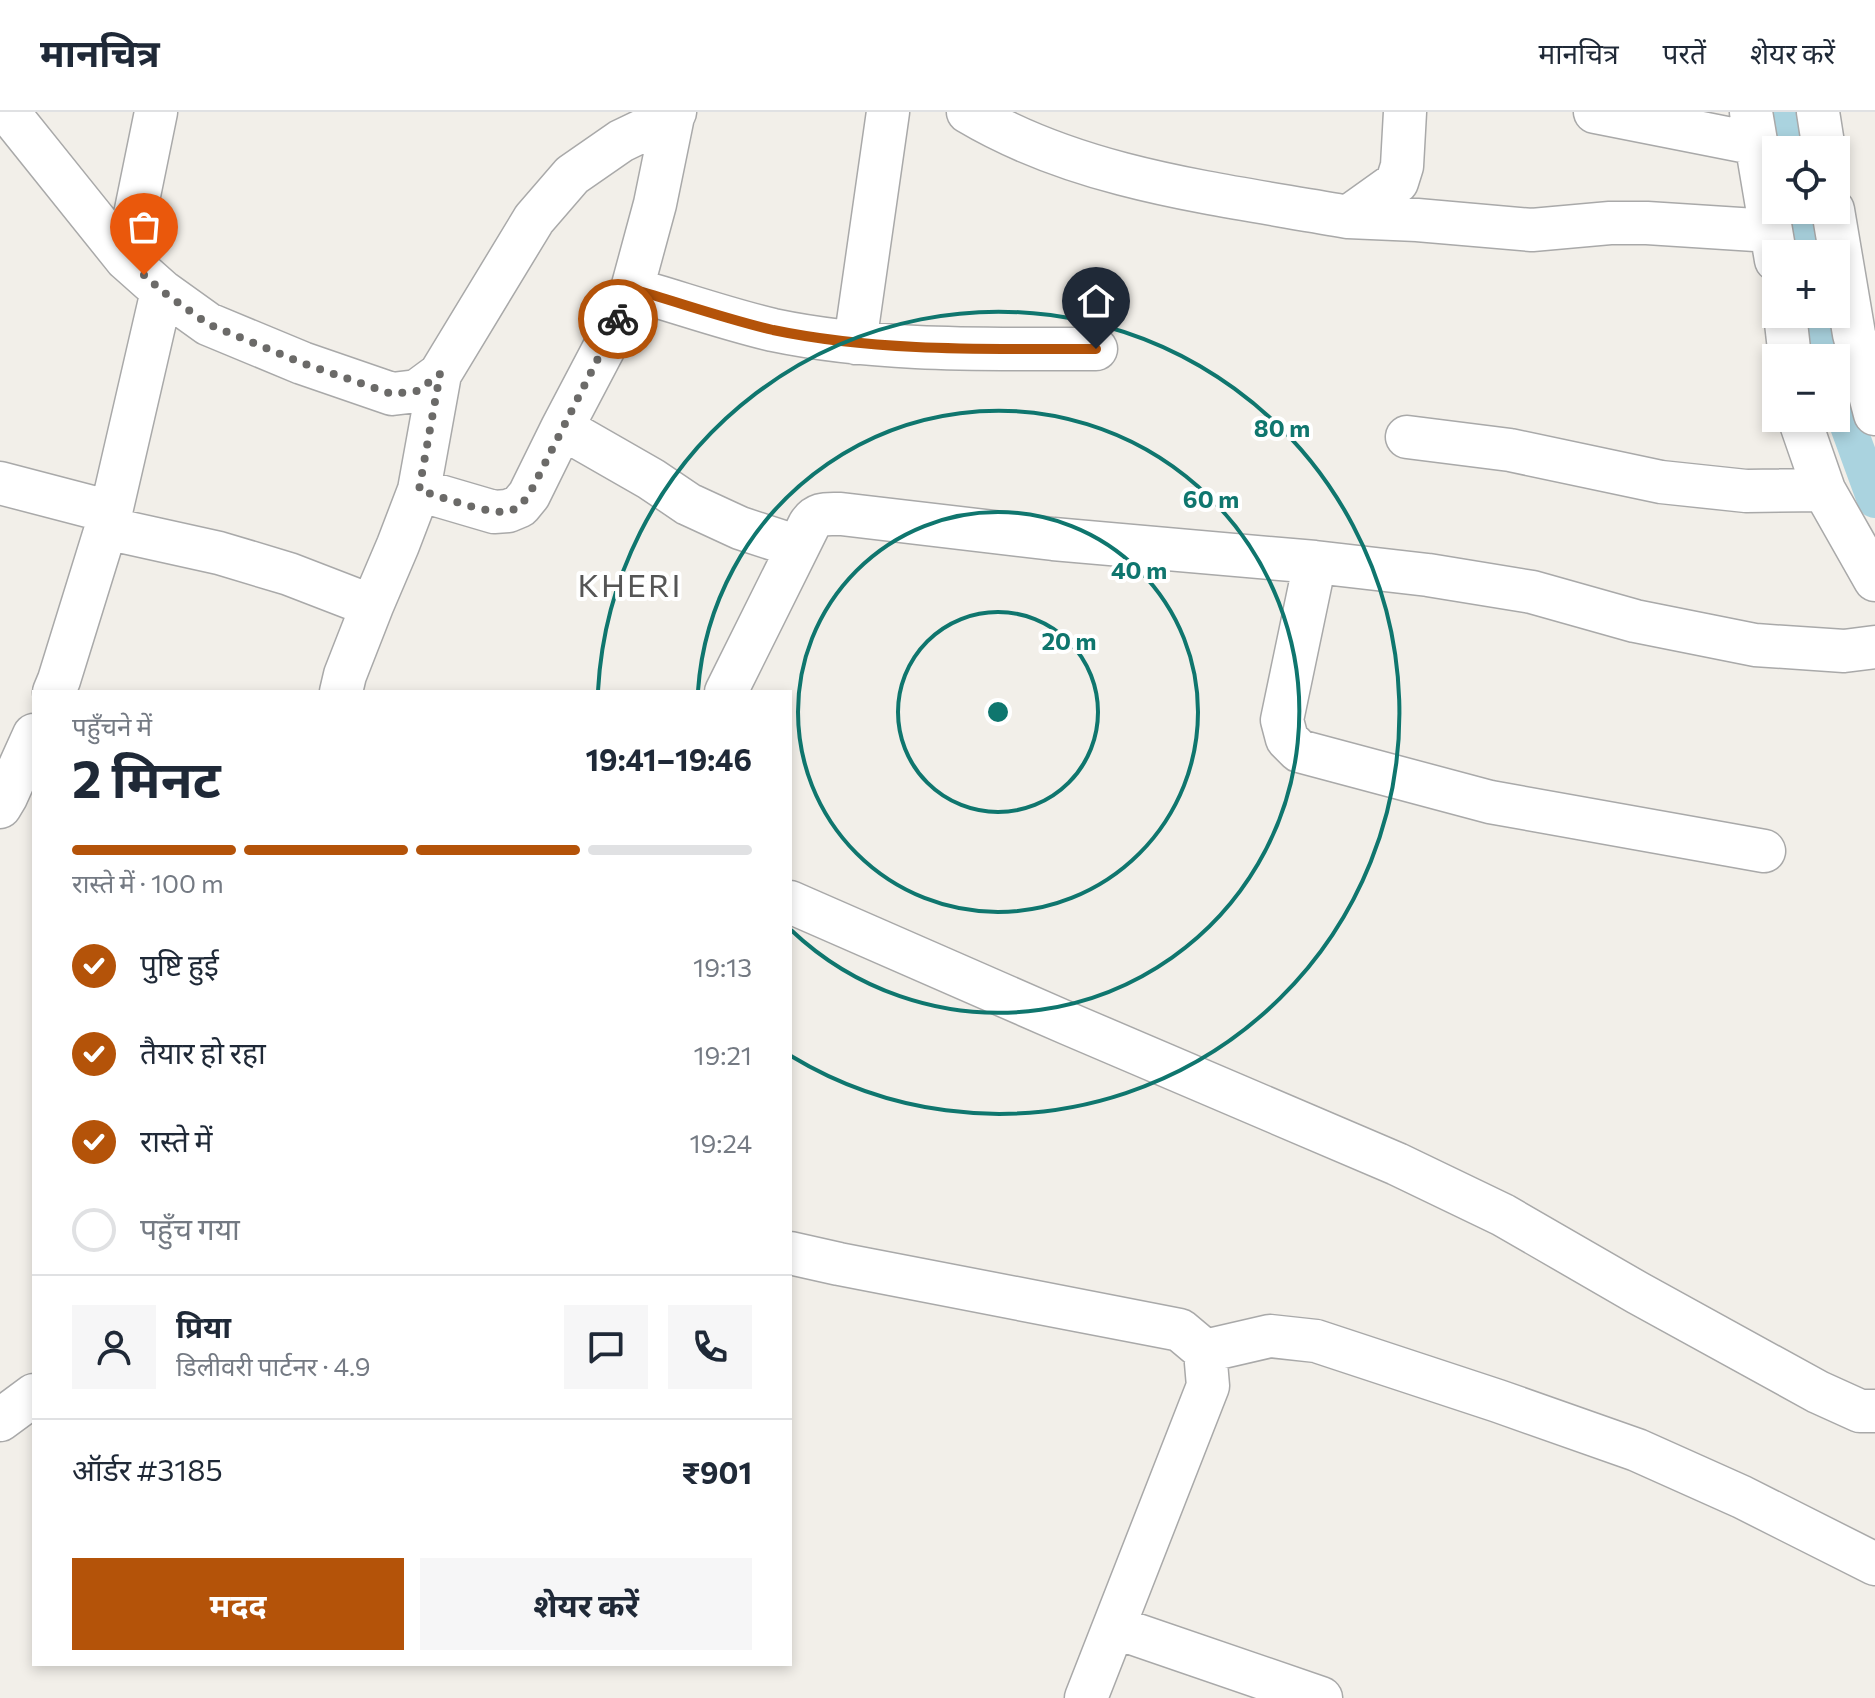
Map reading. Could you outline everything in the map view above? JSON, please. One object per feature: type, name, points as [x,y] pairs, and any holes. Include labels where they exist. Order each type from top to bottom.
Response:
[{"type":"street","points":[[8,112],[126,259],[162,291],[208,324],[302,363],[392,394],[417,391],[440,374]]},
{"type":"street","points":[[126,259],[156,112]]},
{"type":"street","points":[[855,343],[888,112]]},
{"type":"street","points":[[968,112],[1041,148],[1145,181],[1348,217],[1532,230],[1647,223],[1762,243]]},
{"type":"street","points":[[1348,217],[1397,182],[1402,166],[1405,112]]},
{"type":"street","points":[[1595,112],[1754,128],[1773,240]]},
{"type":"street","points":[[1818,112],[1822,136]]},
{"type":"street","points":[[419,490],[494,512],[520,506],[529,495],[632,289],[655,204],[674,114]]},
{"type":"street","points":[[341,690],[419,490],[440,374],[534,219],[572,175],[621,141],[674,114]]},
{"type":"street","points":[[1402,166],[1417,220]]},
{"type":"street","points":[[1835,224],[1854,334],[1874,404]]},
{"type":"street","points":[[632,289],[772,329],[855,343],[1096,349]]},
{"type":"street","points":[[55,690],[108,520],[162,291]]},
{"type":"street","points":[[562,428],[688,504],[740,528],[798,547]]},
{"type":"street","points":[[1804,432],[1824,490],[1875,580]]},
{"type":"street","points":[[1407,437],[1510,450],[1661,482],[1746,491],[1824,490]]},
{"type":"street","points":[[0,483],[108,520],[289,574],[372,606]]},
{"type":"street","points":[[727,690],[798,547],[813,519],[820,514],[1428,575],[1532,592],[1635,621],[1755,645],[1844,651],[1875,647]]},
{"type":"street","points":[[1315,562],[1282,720],[1287,739],[1299,751],[1490,802],[1764,851]]},
{"type":"street","points":[[0,807],[32,739]]},
{"type":"street","points":[[0,817],[32,819]]},
{"type":"street","points":[[792,903],[1397,1164],[1503,1215],[1818,1392],[1860,1411],[1875,1411]]},
{"type":"street","points":[[792,1253],[1180,1330],[1205,1351],[1208,1386],[1086,1698]]},
{"type":"street","points":[[1205,1351],[1270,1336],[1316,1341],[1637,1450],[1742,1497],[1875,1564]]},
{"type":"street","points":[[0,1420],[32,1396]]},
{"type":"street","points":[[1114,1627],[1321,1698]]},
{"type":"waterway","points":[[1789,112],[1793,136]]},
{"type":"waterway","points":[[1807,224],[1810,240]]},
{"type":"waterway","points":[[1824,328],[1827,344]]},
{"type":"waterway","points":[[1850,431],[1875,500]]},
{"type":"way so far","points":[[144,275],[208,324],[302,363],[392,394],[417,391],[440,374],[419,490],[494,512],[520,506],[529,495],[618,319]]},
{"type":"district","name":"KHERI","points":[[630,586]]},
{"type":"route","points":[[618,319],[632,289],[772,329],[855,343],[1096,349]]}]
